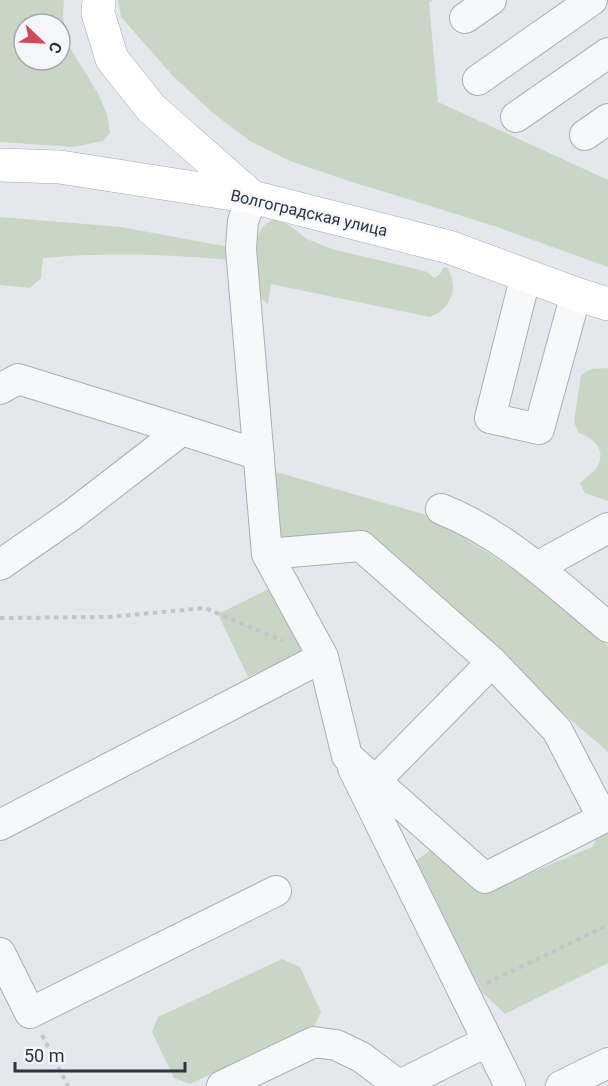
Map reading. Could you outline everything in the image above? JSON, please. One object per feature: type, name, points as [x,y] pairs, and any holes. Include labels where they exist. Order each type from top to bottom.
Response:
[{"type":"main road","points":[[99,0],[98,13],[112,59],[151,108],[252,197]]},
{"type":"main road","name":"Волгоградская улица","points":[[0,165],[60,167],[252,197],[449,247],[608,304]]},
{"type":"lane","points":[[465,18],[492,0]]},
{"type":"lane","points":[[478,80],[592,0]]},
{"type":"lane","points":[[516,117],[608,53]]},
{"type":"lane","points":[[252,197],[243,221],[241,249],[267,554],[323,657],[347,756],[510,1086]]},
{"type":"lane","points":[[526,274],[490,418],[539,429],[576,294]]},
{"type":"lane","points":[[0,389],[18,379],[259,455]]},
{"type":"lane","points":[[0,566],[72,515],[182,430]]},
{"type":"lane","points":[[441,509],[488,532],[537,567],[608,627]]},
{"type":"lane","points":[[537,567],[608,528]]},
{"type":"lane","points":[[267,554],[361,546],[492,662],[557,730],[603,818],[485,878],[347,756]]},
{"type":"lane","points":[[0,825],[323,657]]},
{"type":"lane","points":[[376,780],[492,662]]},
{"type":"lane","points":[[0,952],[30,1013],[276,891]]},
{"type":"lane","points":[[222,1086],[314,1042],[336,1045],[361,1058],[400,1086],[488,1041]]},
{"type":"lane","points":[[561,1086],[608,1063]]},
{"type":"path","points":[[0,618],[109,617],[206,608],[284,641]]},
{"type":"path","points":[[464,994],[608,925]]},
{"type":"path","points":[[30,1013],[68,1086]]},
{"type":"green space","points":[[0,0],[64,0],[63,12],[12,12],[12,72],[72,72],[72,51],[99,95],[107,115],[110,133],[103,141],[73,147],[0,142]]},
{"type":"green space","points":[[118,0],[433,0],[429,3],[438,102],[608,180],[608,267],[494,226],[290,161],[250,141],[213,113],[173,76],[121,17]]},
{"type":"green space","points":[[0,217],[121,227],[229,247],[232,260],[137,255],[43,258],[41,278],[30,288],[0,285]]},
{"type":"green space","points":[[274,219],[289,225],[307,239],[332,249],[427,272],[434,278],[443,268],[447,267],[451,275],[453,290],[448,303],[430,317],[271,284],[268,304],[257,295],[255,241],[263,226]]},
{"type":"green space","points":[[608,368],[608,501],[585,493],[580,483],[595,470],[599,463],[600,452],[595,443],[579,433],[574,422],[581,375],[591,369]]},
{"type":"green space","points":[[276,472],[430,516],[532,581],[608,646],[608,752],[519,675],[439,594],[368,539],[278,545]]},
{"type":"green space","points":[[275,586],[306,650],[248,677],[218,614]]},
{"type":"green space","points":[[608,821],[608,963],[505,1014],[482,992],[414,862],[431,850],[482,893],[592,847]]},
{"type":"green space","points":[[282,959],[300,967],[321,1012],[315,1025],[190,1084],[174,1078],[152,1032],[158,1017]]}]
